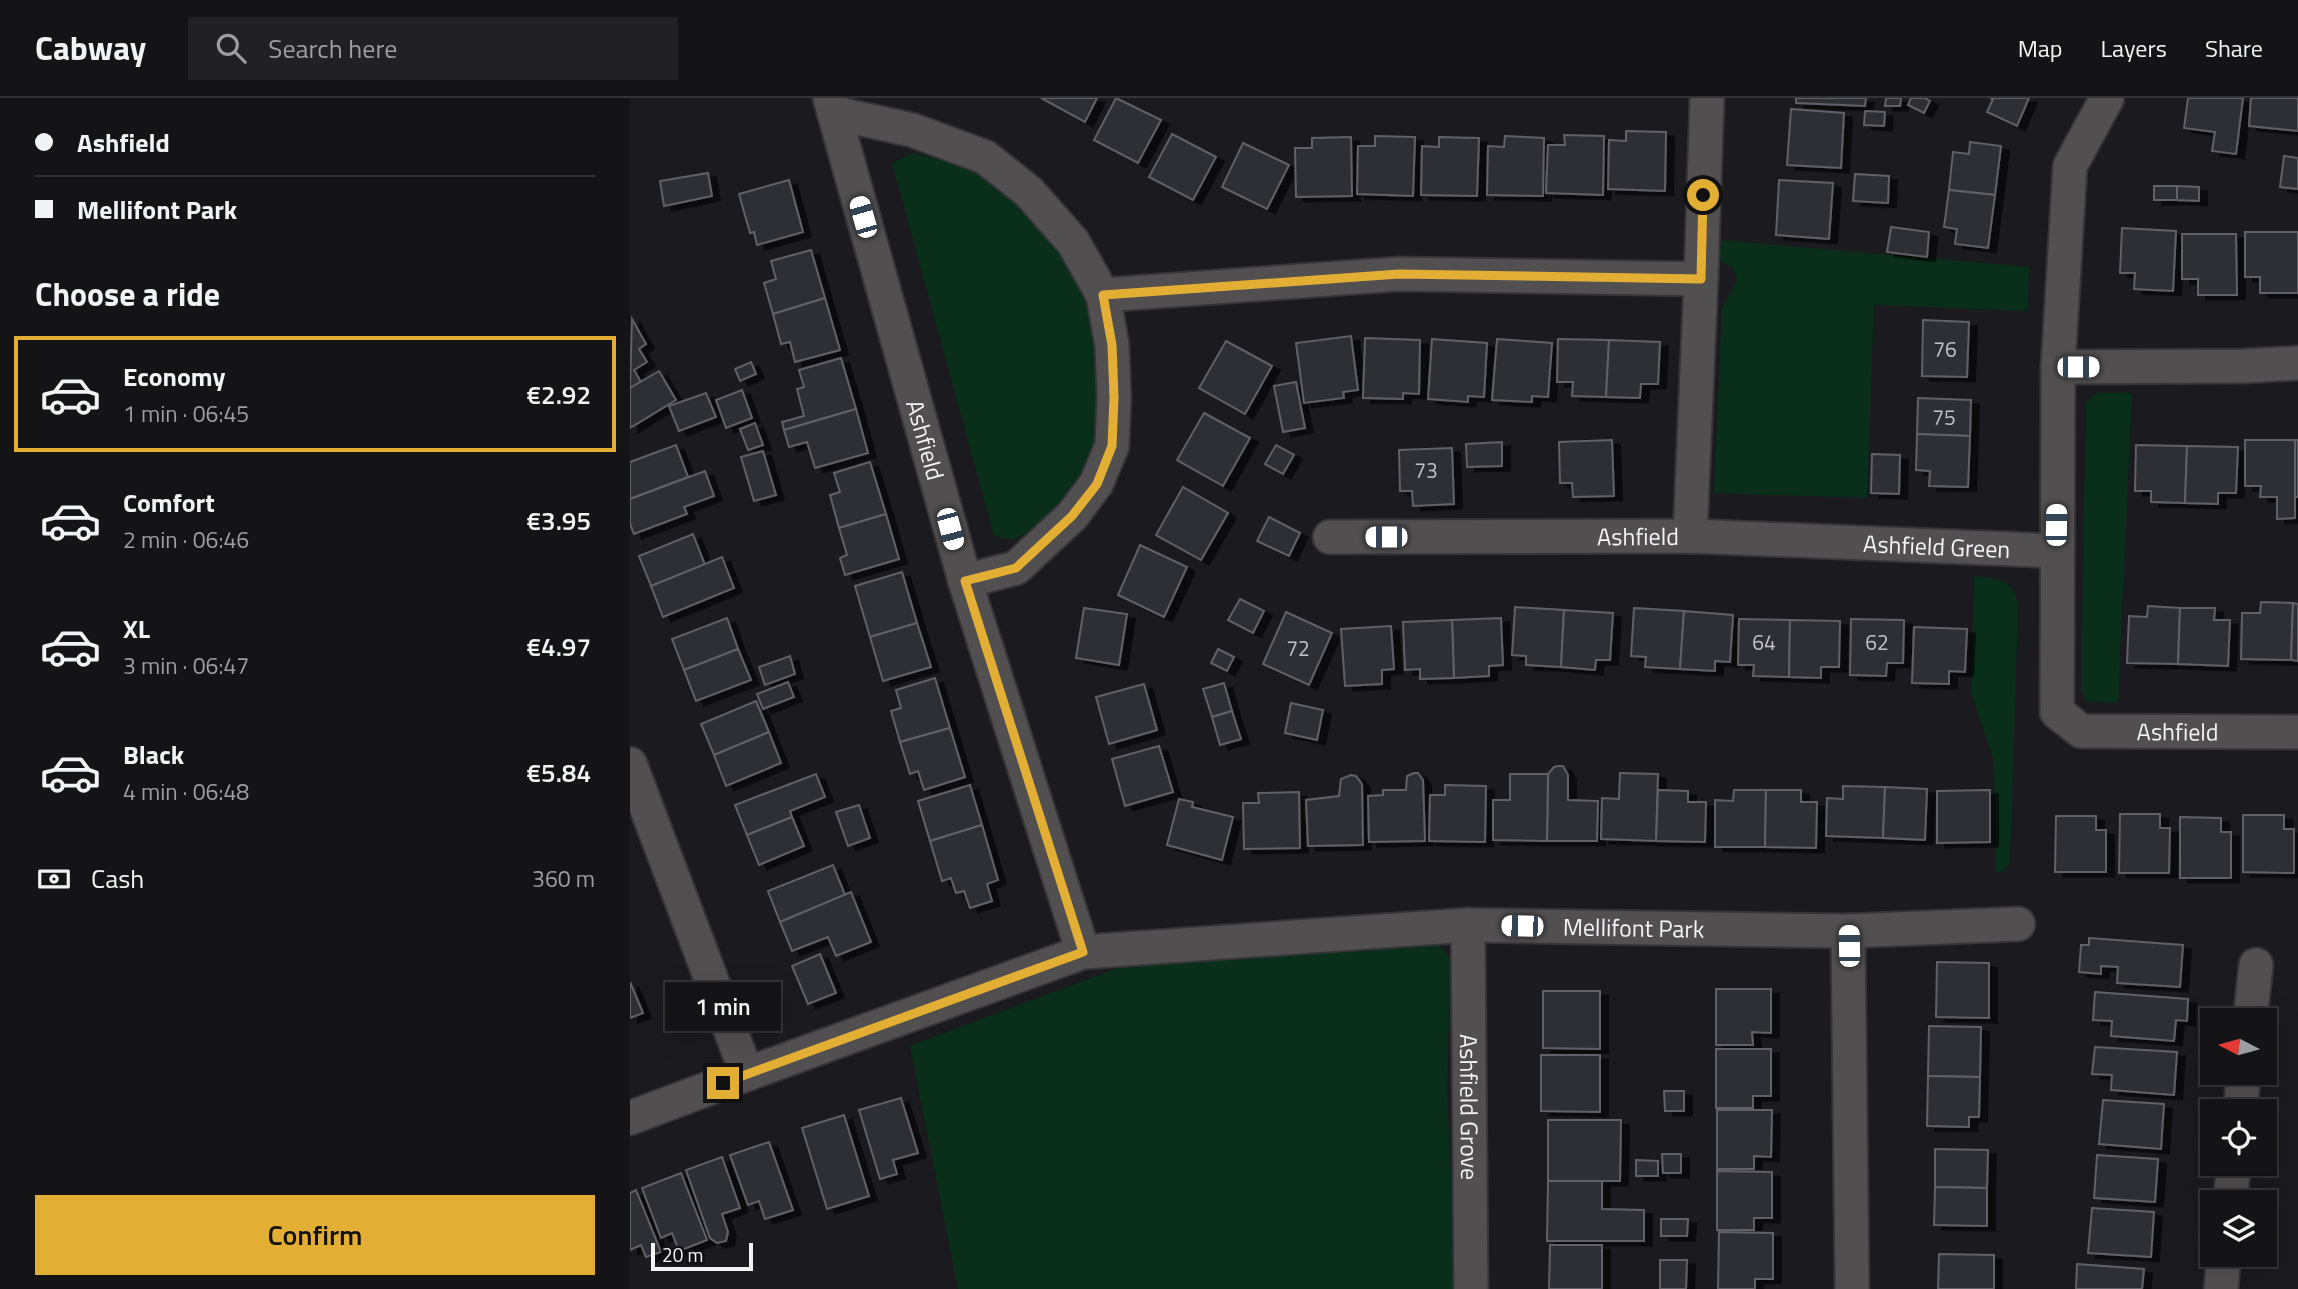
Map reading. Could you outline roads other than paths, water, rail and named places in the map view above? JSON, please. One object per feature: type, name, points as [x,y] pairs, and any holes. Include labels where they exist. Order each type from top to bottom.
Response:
[{"type":"street","name":"Ashfield","points":[[1330,537],[1689,536],[1707,98]]},
{"type":"street","points":[[2056,551],[2058,367],[2070,166],[2107,98]]},
{"type":"street","name":"Ashfield","points":[[832,106],[912,130],[985,157],[1029,192],[1073,242],[1103,295],[1112,345],[1112,446],[1097,484],[1072,516],[1016,568],[965,581],[832,106]]},
{"type":"street","points":[[1103,295],[1399,274],[1701,279]]},
{"type":"street","points":[[2058,367],[2245,366],[2298,363]]},
{"type":"street","name":"Ashfield Green","points":[[1689,536],[2056,551]]},
{"type":"street","name":"Ashfield","points":[[2056,551],[2057,712],[2081,731],[2298,732]]},
{"type":"street","points":[[965,581],[1083,952]]},
{"type":"street","points":[[630,764],[747,1074]]},
{"type":"street","name":"Mellifont Park","points":[[630,1118],[1083,952],[1468,925],[1848,931],[2018,924]]},
{"type":"street","name":"Ashfield Grove","points":[[1468,925],[1471,1289]]},
{"type":"street","points":[[1848,931],[1852,1289]]},
{"type":"street","points":[[2251,1008],[2256,965]]},
{"type":"street","points":[[2221,1289],[2223,1267]]}]
